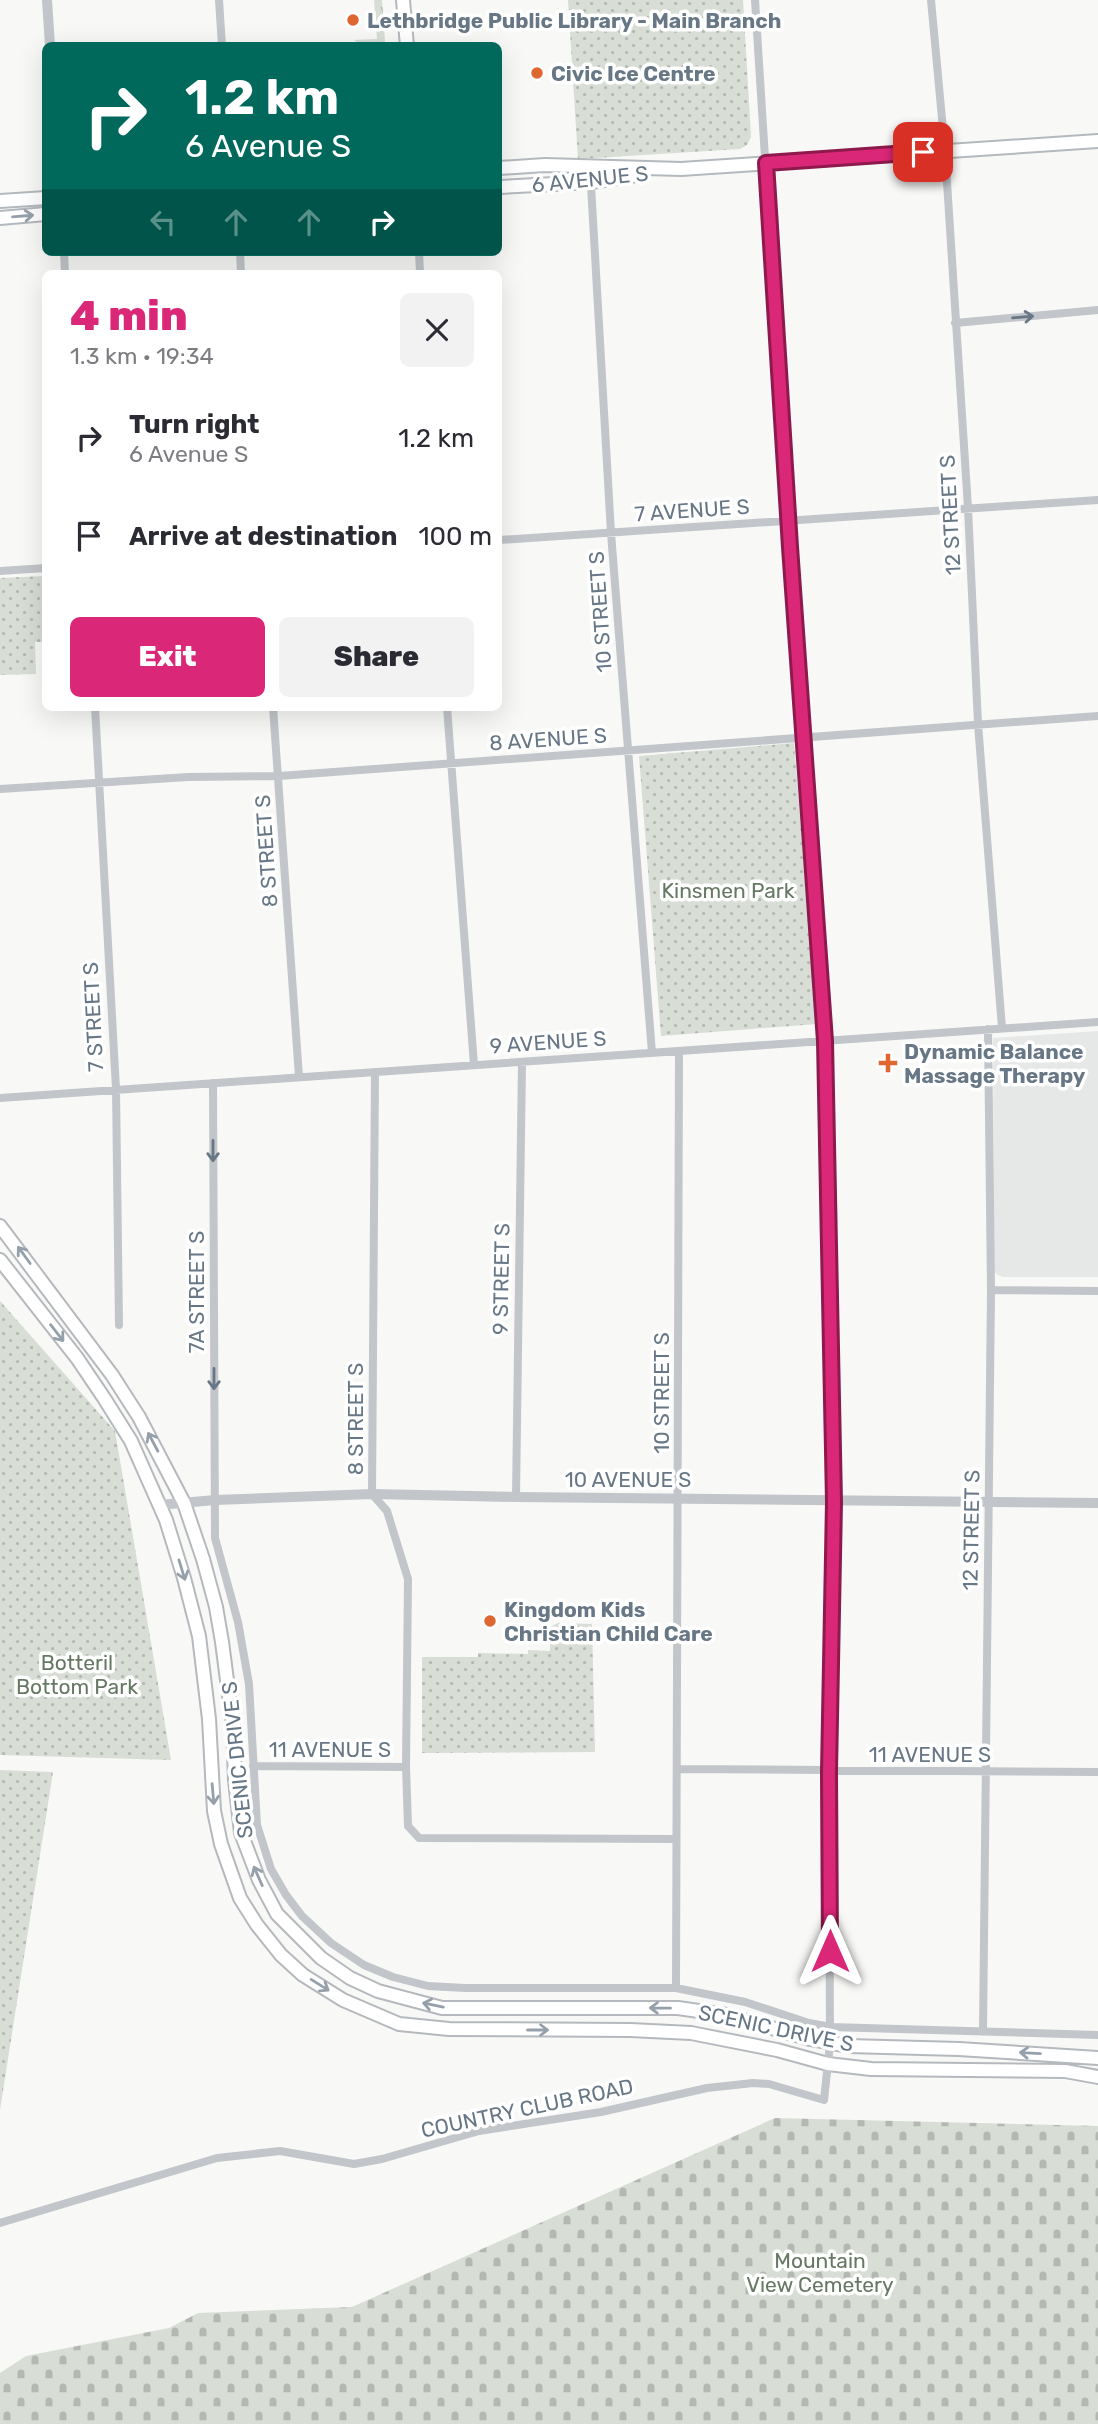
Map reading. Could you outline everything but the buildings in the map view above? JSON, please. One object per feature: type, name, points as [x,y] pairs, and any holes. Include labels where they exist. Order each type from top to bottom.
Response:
[{"type":"main road","points":[[404,0],[407,42]]},
{"type":"main road","name":"6 AVENUE S","points":[[502,187],[590,182],[681,169],[1098,141]]},
{"type":"main road","name":"6 AVENUE S","points":[[502,168],[545,165],[681,169]]},
{"type":"main road","points":[[0,201],[42,198]]},
{"type":"main road","points":[[0,218],[42,214]]},
{"type":"main road","name":"SCENIC DRIVE S","points":[[0,1226],[112,1375],[139,1417],[184,1503],[216,1607],[233,1726],[241,1833],[259,1880],[277,1914],[321,1958],[350,1978],[378,1991],[442,2008],[678,2008],[745,2019],[830,2044],[1098,2058]]},
{"type":"main road","name":"SCENIC DRIVE S","points":[[0,1260],[78,1358],[104,1398],[131,1441],[159,1505],[180,1565],[199,1636],[209,1719],[214,1811],[221,1844],[240,1898],[257,1926],[281,1955],[303,1975],[343,2000],[399,2024],[449,2029],[691,2033],[777,2050],[828,2064],[871,2069],[1065,2071],[1098,2077]]},
{"type":"street","points":[[47,0],[50,42]]},
{"type":"street","points":[[219,0],[222,42]]},
{"type":"street","points":[[755,0],[825,1041],[834,1502],[829,1772],[831,2027],[828,2064]]},
{"type":"street","name":"12 STREET S","points":[[931,0],[945,151],[968,508],[978,724],[1002,1028]]},
{"type":"street","name":"10 STREET S","points":[[590,168],[611,533],[652,1053]]},
{"type":"street","points":[[955,323],[1098,310]]},
{"type":"street","name":"7 AVENUE S","points":[[502,540],[1098,500]]},
{"type":"street","points":[[0,571],[42,568]]},
{"type":"street","name":"7 STREET S","points":[[95,711],[116,1090],[120,1325]]},
{"type":"street","name":"8 STREET S","points":[[273,711],[299,1077]]},
{"type":"street","points":[[447,711],[474,1065]]},
{"type":"street","name":"8 AVENUE S","points":[[0,789],[188,777],[279,776],[1098,716]]},
{"type":"street","name":"9 AVENUE S","points":[[0,1098],[1098,1022]]},
{"type":"street","name":"12 STREET S","points":[[983,2032],[991,1290],[988,1029]]},
{"type":"street","name":"10 STREET S","points":[[676,1988],[679,1051]]},
{"type":"street","name":"9 STREET S","points":[[516,1497],[522,1062]]},
{"type":"street","name":"8 STREET S","points":[[376,1072],[372,1493],[387,1511],[408,1578],[406,1767],[407,1820],[410,1829],[419,1838],[676,1839]]},
{"type":"street","name":"7A STREET S","points":[[213,1083],[215,1500]]},
{"type":"street","points":[[991,1290],[1098,1291]]},
{"type":"street","name":"10 AVENUE S","points":[[159,1505],[372,1493],[834,1502],[1098,1503]]},
{"type":"street","name":"SCENIC DRIVE S","points":[[215,1500],[215,1538],[238,1622],[249,1684],[257,1825],[276,1877],[302,1916],[331,1942],[363,1965],[393,1977],[428,1986],[676,1988],[746,2002],[809,2023],[831,2027],[1098,2035]]},
{"type":"street","name":"11 AVENUE S","points":[[253,1766],[406,1767]]},
{"type":"street","name":"11 AVENUE S","points":[[677,1769],[1098,1772]]},
{"type":"street","name":"COUNTRY CLUB ROAD","points":[[0,2223],[237,2154],[280,2151],[354,2164],[382,2159],[479,2131],[601,2112],[707,2088],[754,2083],[769,2084],[824,2100],[828,2064]]},
{"type":"shaded area","points":[[1098,1031],[1098,1277],[1003,1277],[994,1270],[993,1038]]},
{"type":"green space","points":[[374,0],[382,0],[385,42],[354,40],[377,39]]},
{"type":"green space","points":[[568,0],[743,0],[751,137],[747,145],[740,149],[578,159]]},
{"type":"green space","points":[[42,576],[42,642],[35,642],[36,674],[0,675],[0,578]]},
{"type":"green space","name":"Kinsmen Park","points":[[794,743],[817,1024],[661,1036],[639,756]]},
{"type":"green space","name":"Botteril Bottom Park","points":[[0,1301],[115,1431],[171,1760],[0,1755]]},
{"type":"green space","points":[[558,1623],[592,1624],[595,1752],[422,1753],[422,1657],[478,1657],[478,1653],[528,1654],[528,1650],[550,1651],[550,1627]]},
{"type":"green space","points":[[0,1770],[53,1772],[0,2110]]},
{"type":"green space","name":"Mountain View Cemetery","points":[[775,2118],[1098,2126],[1098,2424],[0,2424],[0,2373],[26,2356],[169,2328],[198,2313],[352,2307]]},
{"type":"place","name":"Lethbridge Public Library - Main Branch","points":[[353,20]]},
{"type":"place","name":"Civic Ice Centre","points":[[537,73]]},
{"type":"place","name":"Dynamic Balance Massage Therapy","points":[[888,1063]]},
{"type":"place","name":"Kingdom Kids Christian Child Care","points":[[490,1621]]},
{"type":"route","points":[[830,1951],[829,1772],[834,1502],[825,1041],[766,163],[923,152]]}]
